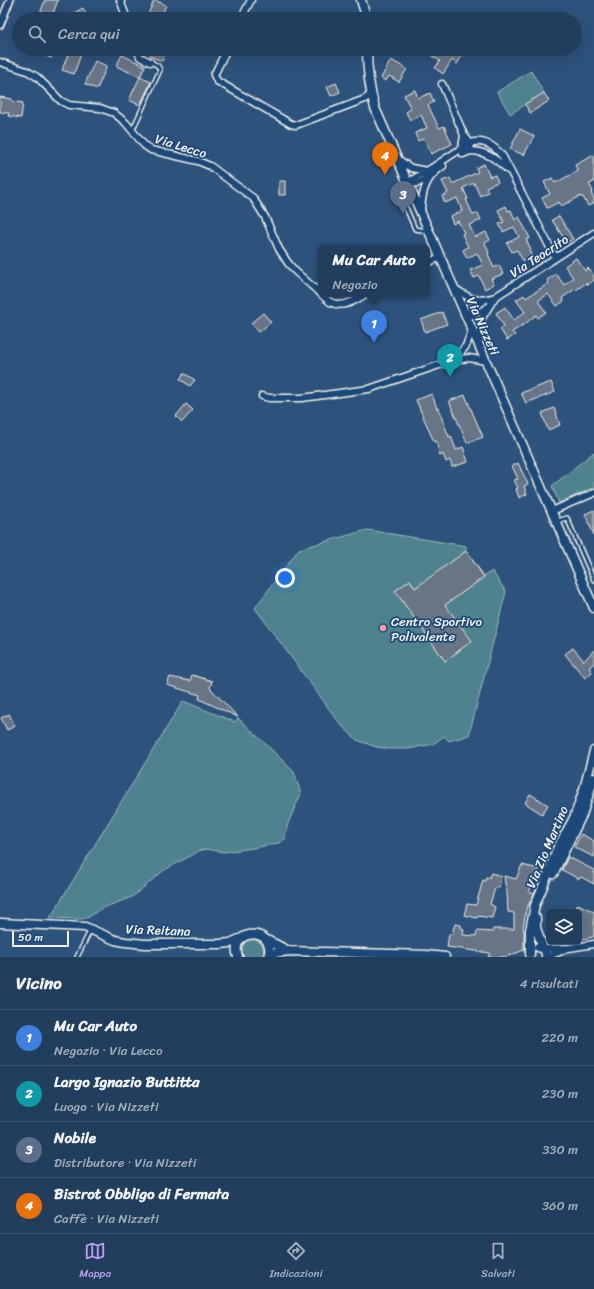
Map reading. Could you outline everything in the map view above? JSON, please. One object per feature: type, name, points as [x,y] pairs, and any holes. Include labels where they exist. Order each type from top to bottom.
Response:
[{"type":"street","points":[[0,25],[10,0]]},
{"type":"street","points":[[120,0],[124,12]]},
{"type":"street","points":[[245,12],[251,0]]},
{"type":"street","points":[[361,0],[365,12]]},
{"type":"street","points":[[140,56],[150,62]]},
{"type":"street","points":[[223,56],[214,75],[217,81],[291,124],[296,125],[303,123],[365,99],[371,94]]},
{"type":"street","name":"Via Nizzeti","points":[[368,56],[368,83],[375,108],[593,602]]},
{"type":"street","name":"Via Lecco","points":[[0,62],[27,71],[37,77],[61,101],[69,105],[107,109],[119,117],[144,145],[151,150],[198,161],[210,166],[253,198],[265,217],[279,249],[288,262],[296,272],[318,291]]},
{"type":"street","points":[[442,84],[464,135],[470,143]]},
{"type":"street","points":[[464,135],[466,150]]},
{"type":"street","points":[[408,182],[466,150],[470,143]]},
{"type":"street","points":[[470,143],[485,143],[494,148],[503,157],[555,257]]},
{"type":"street","points":[[466,150],[479,151],[491,155],[513,176]]},
{"type":"street","points":[[399,160],[411,168],[430,171]]},
{"type":"street","points":[[420,211],[422,198],[430,171]]},
{"type":"street","name":"Via Teocrito","points":[[487,303],[555,257],[594,233]]},
{"type":"street","points":[[430,262],[441,257]]},
{"type":"street","points":[[454,288],[466,297],[487,303]]},
{"type":"street","name":"Via Lecco","points":[[324,297],[334,304],[344,305],[360,297]]},
{"type":"street","points":[[466,316],[473,307],[487,303]]},
{"type":"street","points":[[478,344],[482,318],[487,303]]},
{"type":"street","points":[[454,360],[470,340],[472,330]]},
{"type":"street","points":[[262,396],[269,398],[302,398],[369,390],[454,360],[469,358],[486,361]]},
{"type":"street","points":[[552,511],[594,493]]},
{"type":"street","name":"Via Zio Martino","points":[[529,955],[530,930],[535,905],[556,851],[574,818],[584,789],[594,751]]},
{"type":"street","name":"Via Zio Martino","points":[[545,953],[536,928],[536,916],[552,875],[582,815],[594,778]]},
{"type":"street","name":"Via Reitana","points":[[0,923],[85,927],[115,940],[145,944],[221,944],[230,943],[247,935],[257,934],[265,939]]},
{"type":"street","points":[[238,957],[236,950],[242,938]]},
{"type":"street","points":[[265,939],[289,951]]},
{"type":"street","points":[[265,939],[270,948],[269,957]]},
{"type":"street","points":[[221,944],[229,948],[238,957]]},
{"type":"street","points":[[529,955],[533,948],[537,947],[545,953],[594,944]]},
{"type":"street","points":[[269,957],[275,953],[289,951],[426,955],[445,957]]},
{"type":"lane","points":[[132,131],[160,70],[158,66],[150,62]]},
{"type":"lane","points":[[408,182],[400,194],[415,229],[430,232]]},
{"type":"lane","points":[[556,521],[567,518],[594,580]]},
{"type":"lane","points":[[77,957],[91,930]]},
{"type":"green space","points":[[531,71],[544,93],[510,114],[497,92]]},
{"type":"green space","points":[[594,452],[594,487],[559,503],[552,486]]},
{"type":"green space","name":"Centro Sportivo Polivalente","points":[[367,530],[466,546],[466,551],[484,576],[492,571],[506,592],[469,735],[449,741],[444,736],[433,744],[408,749],[376,747],[357,740],[341,725],[255,608],[299,549]]},
{"type":"green space","points":[[183,701],[235,722],[238,718],[294,772],[301,794],[288,823],[285,839],[279,843],[253,848],[224,852],[206,849],[199,851],[163,871],[132,897],[100,909],[89,917],[82,919],[50,918]]},
{"type":"green space","points":[[252,939],[263,945],[264,953],[262,957],[244,957],[242,948],[244,943]]},
{"type":"building","points":[[45,0],[58,0],[54,12],[41,12]]},
{"type":"building","points":[[154,0],[166,5],[163,12],[149,12]]},
{"type":"building","points":[[83,8],[85,12],[76,12]]},
{"type":"building","points":[[67,56],[80,56],[74,74],[62,70]]},
{"type":"building","points":[[121,56],[124,56],[145,66],[140,77],[116,66]]},
{"type":"building","points":[[150,56],[164,56],[162,61]]},
{"type":"building","points":[[432,56],[462,56],[457,64],[452,60],[443,74],[435,68],[440,61]]},
{"type":"building","points":[[391,60],[407,69],[399,82],[389,76],[386,81],[381,78]]},
{"type":"building","points":[[95,61],[107,66],[97,89],[85,84]]},
{"type":"building","points":[[140,77],[151,82],[140,105],[129,100]]},
{"type":"building","points":[[336,83],[340,92],[331,96],[327,87]]},
{"type":"building","points":[[415,90],[418,98],[430,93],[434,102],[428,105],[439,128],[444,126],[452,144],[431,154],[424,138],[418,141],[415,133],[427,128],[421,115],[410,120],[406,112],[411,109],[404,95]]},
{"type":"building","points":[[544,93],[549,101],[530,113],[525,104]]},
{"type":"building","points":[[0,97],[23,103],[21,118],[8,116],[9,113],[0,112]]},
{"type":"building","points":[[520,129],[534,136],[524,155],[510,149]]},
{"type":"building","points":[[594,155],[594,182],[589,184],[593,191],[591,193],[594,203],[588,206],[581,196],[561,206],[559,202],[547,208],[542,198],[550,194],[544,182],[552,178],[555,183],[578,171],[575,165]]},
{"type":"building","points":[[484,164],[490,177],[495,175],[498,182],[486,187],[488,192],[480,196],[474,183],[463,188],[473,215],[478,213],[481,220],[469,225],[475,237],[486,232],[490,240],[485,243],[489,253],[488,254],[494,268],[499,265],[503,274],[491,279],[494,284],[485,289],[479,276],[474,278],[470,270],[483,265],[477,253],[467,258],[463,250],[468,247],[462,234],[464,233],[458,221],[453,224],[450,216],[462,211],[457,198],[445,203],[442,196],[448,193],[442,181],[450,178],[452,184],[478,172],[476,168]]},
{"type":"building","points":[[279,181],[285,181],[285,195],[279,195]]},
{"type":"building","points":[[506,206],[508,211],[511,210],[515,220],[519,217],[530,238],[526,240],[531,249],[529,250],[532,257],[523,261],[517,250],[512,252],[507,243],[519,237],[514,227],[503,232],[499,224],[504,222],[498,210]]},
{"type":"building","points":[[559,216],[573,239],[567,243],[552,220]]},
{"type":"building","points":[[576,258],[585,271],[588,268],[594,276],[594,280],[588,285],[586,283],[576,290],[575,289],[562,298],[564,301],[557,306],[548,294],[538,301],[546,312],[538,318],[536,315],[512,332],[515,335],[507,340],[500,329],[504,326],[496,313],[505,307],[514,320],[525,312],[516,300],[524,295],[526,298],[549,283],[547,280],[556,274],[564,285],[573,278],[565,266]]},
{"type":"building","points":[[442,312],[447,324],[425,332],[421,320]]},
{"type":"building","points":[[263,313],[271,322],[259,332],[251,323]]},
{"type":"building","points":[[184,373],[195,380],[190,386],[180,379]]},
{"type":"building","points":[[551,382],[555,392],[526,403],[521,393]]},
{"type":"building","points":[[432,394],[449,437],[451,436],[456,450],[463,447],[468,462],[452,467],[450,460],[446,462],[443,454],[440,456],[436,441],[434,442],[416,400]]},
{"type":"building","points":[[465,395],[483,437],[467,443],[449,401]]},
{"type":"building","points":[[186,404],[193,410],[182,422],[176,416]]},
{"type":"building","points":[[554,408],[560,425],[548,430],[542,413]]},
{"type":"building","points":[[518,463],[528,484],[524,486],[527,494],[519,498],[516,489],[518,488],[514,480],[518,479],[512,466]]},
{"type":"building","points":[[594,510],[594,535],[585,514]]},
{"type":"building","points":[[466,551],[484,577],[445,605],[472,641],[445,661],[395,591],[410,580],[415,588]]},
{"type":"building","points":[[573,648],[584,661],[594,650],[594,663],[589,668],[592,672],[585,678],[565,654]]},
{"type":"building","points":[[192,675],[212,681],[210,688],[238,717],[199,699],[200,695],[167,685],[170,677],[190,681]]},
{"type":"building","points":[[9,714],[15,726],[7,730],[1,718]]},
{"type":"building","points":[[530,794],[548,805],[542,814],[525,803]]},
{"type":"building","points":[[581,834],[594,841],[594,857],[574,847]]},
{"type":"building","points":[[568,857],[594,870],[594,884],[581,877],[579,879],[562,870]]},
{"type":"building","points":[[522,865],[539,869],[529,892],[534,894],[526,910],[523,928],[524,950],[506,957],[488,957],[490,953],[447,947],[449,934],[452,934],[455,924],[461,925],[461,928],[464,929],[463,935],[476,936],[477,931],[493,932],[493,929],[514,929],[514,913],[508,912],[507,891],[504,876],[516,879]]},
{"type":"building","points":[[491,873],[501,876],[499,888],[495,888],[490,904],[495,907],[492,918],[478,916],[477,918],[464,915],[467,904],[476,905],[483,880],[485,881],[486,877],[489,878]]},
{"type":"building","points":[[578,904],[594,912],[593,937],[582,939],[582,909],[576,909]]},
{"type":"place","name":"Bistrot Obbligo di Fermata","points":[[385,175]]},
{"type":"place","name":"Nobile","points":[[403,214]]},
{"type":"place","name":"Mu Car Auto","points":[[374,343]]},
{"type":"place","name":"Largo Ignazio Buttitta","points":[[450,377]]},
{"type":"place","name":"Centro Sportivo Polivalente","points":[[383,628]]}]
